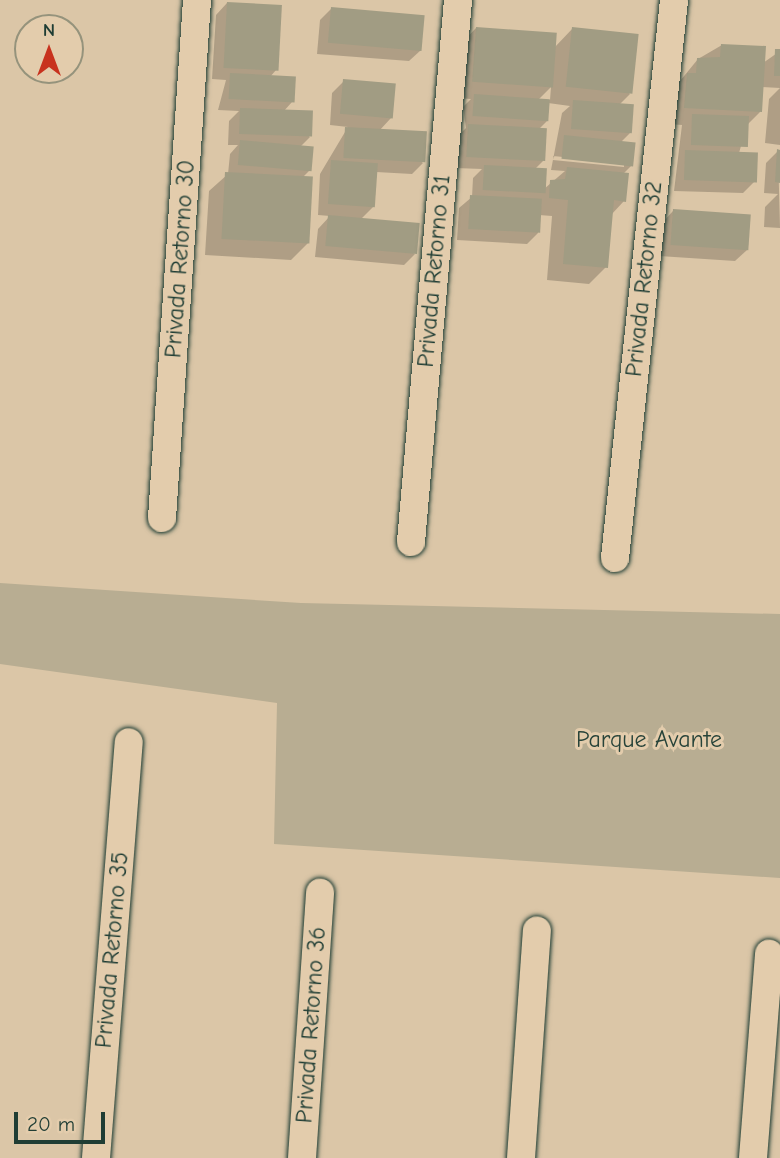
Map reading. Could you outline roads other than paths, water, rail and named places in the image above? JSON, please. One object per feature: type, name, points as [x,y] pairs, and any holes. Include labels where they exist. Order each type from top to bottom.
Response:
[{"type":"street","name":"Privada Retorno 30","points":[[162,518],[197,0]]},
{"type":"street","name":"Privada Retorno 31","points":[[411,542],[458,0]]},
{"type":"street","name":"Privada Retorno 32","points":[[615,558],[674,0]]},
{"type":"street","name":"Privada Retorno 35","points":[[96,1158],[129,742]]},
{"type":"street","name":"Privada Retorno 36","points":[[302,1158],[320,893]]},
{"type":"street","points":[[521,1158],[537,931]]},
{"type":"street","points":[[753,1158],[769,954]]},
{"type":"park label","name":"Parque Avante","points":[[649,740]]}]
